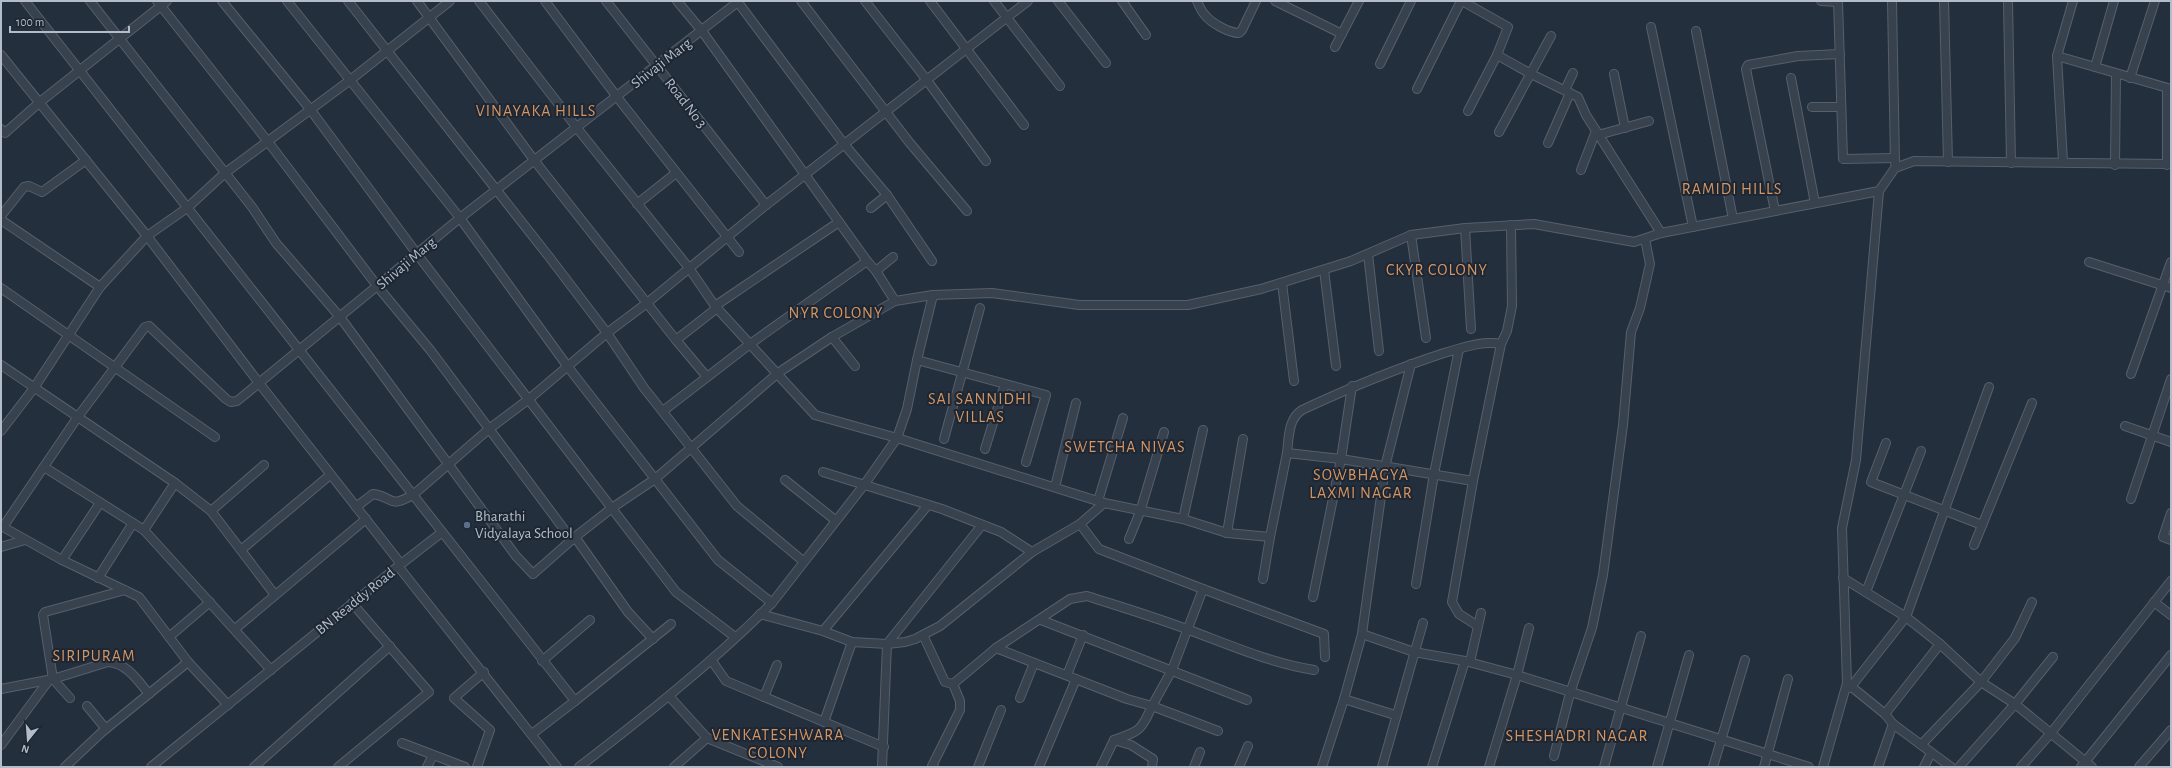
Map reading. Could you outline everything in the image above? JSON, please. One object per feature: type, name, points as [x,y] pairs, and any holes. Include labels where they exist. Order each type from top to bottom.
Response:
[{"type":"street","points":[[25,1],[298,351],[413,495],[441,534],[575,702]]},
{"type":"street","points":[[90,1],[225,173],[276,243],[340,317],[516,556],[533,574],[612,508],[655,479],[778,373],[832,337],[895,301],[933,295],[992,293],[1079,305],[1188,305],[1324,270],[1368,254],[1411,235],[1465,228],[1534,224],[1634,242],[1661,233],[1879,191]]},
{"type":"street","points":[[222,1],[310,109],[417,254],[676,592],[735,637]]},
{"type":"street","points":[[287,1],[349,81],[460,218],[568,367],[718,560],[772,603]]},
{"type":"street","points":[[348,1],[607,333],[644,388],[692,446],[737,506],[803,561]]},
{"type":"street","points":[[417,1],[534,160],[707,377]]},
{"type":"street","points":[[1,431],[34,388],[100,287],[147,236],[187,208],[225,173],[269,143],[310,109],[388,51],[450,1]]},
{"type":"street","points":[[479,1],[576,128],[689,268],[716,307],[815,415],[897,438],[1101,502],[1140,512],[1183,519],[1227,533],[1270,537]]},
{"type":"street","points":[[545,1],[617,97],[739,252]]},
{"type":"street","name":"Road No 3","points":[[606,1],[766,205]]},
{"type":"street","points":[[677,1],[702,31],[867,261],[876,271],[895,301]]},
{"type":"street","points":[[738,1],[844,144],[886,195],[932,261]]},
{"type":"street","name":"Shivaji Marg","points":[[114,368],[145,327],[148,326],[231,402],[236,401],[378,287],[460,218],[496,192],[534,160],[702,31],[738,1]]},
{"type":"street","points":[[801,1],[887,110],[909,142],[967,211]]},
{"type":"street","points":[[865,1],[926,79],[986,161]]},
{"type":"street","points":[[930,1],[1024,125]]},
{"type":"street","points":[[994,1],[1008,17],[1060,86]]},
{"type":"street","points":[[356,507],[373,494],[382,495],[391,502],[400,502],[413,495],[489,429],[529,399],[607,333],[647,303],[766,205],[1028,1]]},
{"type":"street","points":[[1058,1],[1106,63]]},
{"type":"street","points":[[1122,1],[1146,35]]},
{"type":"street","points":[[1197,1],[1204,15],[1208,19],[1234,33],[1239,33],[1242,30],[1256,1]]},
{"type":"street","points":[[1275,1],[1342,34]]},
{"type":"street","points":[[1335,47],[1359,1]]},
{"type":"street","points":[[1380,64],[1411,1]]},
{"type":"street","points":[[1417,89],[1461,1],[1508,27],[1498,54],[1468,110]]},
{"type":"street","points":[[1820,1],[1838,1],[1843,159],[1894,158]]},
{"type":"street","points":[[1892,1],[1895,168]]},
{"type":"street","points":[[1944,1],[1948,162]]},
{"type":"street","points":[[2008,1],[2012,163]]},
{"type":"street","points":[[2063,162],[2057,56],[2073,1]]},
{"type":"street","points":[[2095,67],[2114,1]]},
{"type":"street","points":[[2130,78],[2155,1]]},
{"type":"street","points":[[1,129],[5,133],[40,102],[162,3],[378,287],[431,351],[628,612],[653,639]]},
{"type":"street","points":[[1651,27],[1694,227]]},
{"type":"street","points":[[1696,31],[1733,219]]},
{"type":"street","points":[[1499,132],[1551,36]]},
{"type":"street","points":[[1,54],[147,236],[400,565],[441,534]]},
{"type":"street","points":[[1498,54],[1531,74],[1578,97],[1586,115],[1661,233]]},
{"type":"street","points":[[1775,211],[1746,69],[1748,65],[1798,56],[1840,54]]},
{"type":"street","points":[[1823,767],[1848,685],[1842,528],[1856,460],[1879,191],[1895,168],[1914,161],[2012,163],[2063,162],[2115,165],[2169,165],[2169,89],[2057,56]]},
{"type":"street","points":[[1548,143],[1568,92],[1573,73]]},
{"type":"street","points":[[1614,74],[1626,128]]},
{"type":"street","points":[[2115,165],[2116,74]]},
{"type":"street","points":[[1791,78],[1815,203]]},
{"type":"street","points":[[1812,107],[1841,107]]},
{"type":"street","points":[[1597,133],[1626,128],[1649,121]]},
{"type":"street","points":[[1580,170],[1597,133]]},
{"type":"street","points":[[1,216],[24,188],[29,186],[42,192],[86,160]]},
{"type":"street","points":[[638,204],[676,173]]},
{"type":"street","points":[[871,208],[886,195]]},
{"type":"street","points":[[1,220],[100,287]]},
{"type":"street","points":[[676,340],[716,307],[839,222]]},
{"type":"street","points":[[1478,626],[1459,614],[1452,602],[1473,481],[1501,344],[1512,306],[1511,225]]},
{"type":"street","points":[[1465,228],[1471,329]]},
{"type":"street","points":[[1411,235],[1426,338]]},
{"type":"street","points":[[1554,756],[1570,693],[1592,628],[1603,575],[1623,425],[1632,332],[1640,308],[1650,264],[1645,239]]},
{"type":"street","points":[[1368,254],[1379,351]]},
{"type":"street","points":[[876,271],[893,257]]},
{"type":"street","points":[[663,410],[750,344],[867,261]]},
{"type":"street","points":[[2089,262],[2167,287]]},
{"type":"street","points":[[2131,374],[2167,287],[2171,262]]},
{"type":"street","points":[[1324,270],[1336,366]]},
{"type":"street","points":[[1282,282],[1294,381]]},
{"type":"street","points":[[1,288],[215,437]]},
{"type":"street","points":[[579,767],[712,661],[735,637],[772,603],[803,561],[864,485],[897,438],[907,409],[933,295]]},
{"type":"street","points":[[944,439],[980,308]]},
{"type":"street","points":[[832,337],[855,366]]},
{"type":"street","points":[[1263,580],[1294,415],[1352,386],[1411,364],[1459,349],[1492,342],[1501,344]]},
{"type":"street","points":[[1416,584],[1434,474],[1459,349]]},
{"type":"street","points":[[917,360],[1046,395],[1026,462]]},
{"type":"street","points":[[1322,767],[1344,699],[1362,634],[1385,467],[1411,364]]},
{"type":"street","points":[[1,365],[175,483],[211,511],[275,595]]},
{"type":"street","points":[[114,368],[3,527],[62,560],[139,597],[188,662],[228,705]]},
{"type":"street","points":[[2131,499],[2171,379]]},
{"type":"street","points":[[985,449],[1005,384]]},
{"type":"street","points":[[1312,597],[1341,459],[1352,386]]},
{"type":"street","points":[[1848,685],[1906,617],[1989,388]]},
{"type":"street","points":[[1055,487],[1076,403]]},
{"type":"street","points":[[1974,545],[2032,403]]},
{"type":"street","points":[[760,614],[823,631],[852,642],[887,644],[905,642],[940,626],[1032,552],[1080,524],[1101,502],[1122,418]]},
{"type":"street","points":[[2125,426],[2171,442]]},
{"type":"street","points":[[1183,519],[1203,430]]},
{"type":"street","points":[[1129,539],[1140,512],[1164,432]]},
{"type":"street","points":[[1227,533],[1243,439]]},
{"type":"street","points":[[1886,443],[1871,482],[1982,525]]},
{"type":"street","points":[[1866,592],[1921,451]]},
{"type":"street","points":[[1287,452],[1341,459],[1473,481]]},
{"type":"street","points":[[211,511],[264,465]]},
{"type":"street","points":[[44,467],[144,530],[271,670]]},
{"type":"street","points":[[823,472],[928,505],[1001,532],[1032,552]]},
{"type":"street","points":[[241,550],[330,475]]},
{"type":"street","points":[[785,480],[835,520]]},
{"type":"street","points":[[144,530],[175,483]]},
{"type":"street","points":[[62,560],[100,503]]},
{"type":"street","points":[[823,631],[928,505]]},
{"type":"street","points":[[2171,513],[2163,538],[2171,540]]},
{"type":"street","points":[[235,629],[366,519]]},
{"type":"street","points":[[98,578],[133,523]]},
{"type":"street","points":[[1080,524],[1099,549],[1324,634],[1325,656]]},
{"type":"street","points":[[882,767],[887,644],[982,525]]},
{"type":"street","points":[[1,547],[25,540]]},
{"type":"street","name":"BN Readdy Road","points":[[151,767],[161,764],[228,705],[400,565],[557,767]]},
{"type":"street","points":[[1843,578],[1906,617],[1940,644],[1981,682],[2015,704],[2051,733],[2086,765],[2171,655]]},
{"type":"street","points":[[2021,767],[2051,733],[2171,581]]},
{"type":"street","points":[[1101,767],[1114,740],[1139,730],[1144,726],[1152,706],[1172,670],[1203,589]]},
{"type":"street","points":[[70,698],[51,680],[43,615],[45,612],[125,590]]},
{"type":"street","points":[[953,684],[996,648],[1041,620],[1070,599],[1087,596],[1188,629],[1266,659],[1288,666],[1314,670]]},
{"type":"street","points":[[169,637],[210,602]]},
{"type":"street","points":[[1921,745],[1981,682],[2017,634],[2032,602]]},
{"type":"street","points":[[2154,602],[2171,615]]},
{"type":"street","points":[[338,767],[429,692],[352,603]]},
{"type":"street","points":[[1432,767],[1467,661],[1481,613]]},
{"type":"street","points":[[542,661],[590,620]]},
{"type":"street","points":[[1041,620],[1083,635],[1247,700]]},
{"type":"street","points":[[1382,767],[1395,715],[1423,623]]},
{"type":"street","points":[[532,734],[575,702],[671,624]]},
{"type":"street","points":[[1489,767],[1517,675],[1529,628]]},
{"type":"street","points":[[1362,634],[1414,652],[1467,661],[1517,675],[1570,693],[1722,738],[1809,767]]},
{"type":"street","points":[[923,635],[944,682],[953,684]]},
{"type":"street","points":[[1067,675],[1083,635]]},
{"type":"street","points":[[1604,767],[1641,636]]},
{"type":"street","points":[[824,722],[852,642]]},
{"type":"street","points":[[1885,714],[1940,644]]},
{"type":"street","points":[[254,767],[390,646]]},
{"type":"street","points":[[996,648],[1127,699],[1152,706],[1218,731]]},
{"type":"street","points":[[1657,767],[1689,655]]},
{"type":"street","points":[[1959,767],[2015,704],[2053,657]]},
{"type":"street","points":[[1713,767],[1745,660]]},
{"type":"street","points":[[712,661],[726,681],[884,747]]},
{"type":"street","points":[[1,689],[51,680],[108,662],[116,662],[125,668],[149,694]]},
{"type":"street","points":[[65,767],[106,729],[188,662]]},
{"type":"street","points":[[1020,698],[1034,663]]},
{"type":"street","points":[[764,697],[777,665]]},
{"type":"street","points":[[477,767],[490,730],[454,698],[484,672]]},
{"type":"street","points":[[1039,767],[1076,679]]},
{"type":"street","points":[[1764,767],[1788,679]]},
{"type":"street","points":[[1,745],[51,680]]},
{"type":"street","points":[[934,767],[932,766],[960,710],[960,701],[953,684]]},
{"type":"street","points":[[1848,685],[1885,714],[1893,724],[1951,767]]},
{"type":"street","points":[[669,696],[707,738],[778,767]]},
{"type":"street","points":[[1344,699],[1395,715]]},
{"type":"street","points":[[87,706],[106,729]]},
{"type":"street","points":[[978,767],[1002,710]]},
{"type":"street","points":[[1878,767],[1893,724]]},
{"type":"street","points":[[2139,767],[2171,730]]},
{"type":"street","points":[[674,767],[707,738]]},
{"type":"street","points":[[1114,740],[1144,752],[1153,759],[1152,767]]},
{"type":"street","points":[[402,743],[465,767]]},
{"type":"street","points":[[1239,767],[1248,746]]},
{"type":"street","points":[[1194,767],[1200,752]]},
{"type":"street","points":[[1924,767],[1931,753]]},
{"type":"street","points":[[427,767],[433,755]]},
{"type":"place","name":"Bharathi Vidyalaya School","points":[[467,525]]},
{"type":"district","name":"VINAYAKA HILLS","points":[[536,110]]},
{"type":"district","name":"RAMIDI HILLS","points":[[1732,188]]},
{"type":"district","name":"CKYR COLONY","points":[[1437,269]]},
{"type":"district","name":"NYR COLONY","points":[[836,312]]},
{"type":"district","name":"SAI SANNIDHI VILLAS","points":[[980,407]]},
{"type":"district","name":"SWETCHA NIVAS","points":[[1125,446]]},
{"type":"district","name":"SOWBHAGYA LAXMI NAGAR","points":[[1361,483]]},
{"type":"district","name":"SIRIPURAM","points":[[94,655]]},
{"type":"district","name":"SHESHADRI NAGAR","points":[[1577,735]]},
{"type":"district","name":"VENKATESHWARA COLONY","points":[[778,743]]}]
